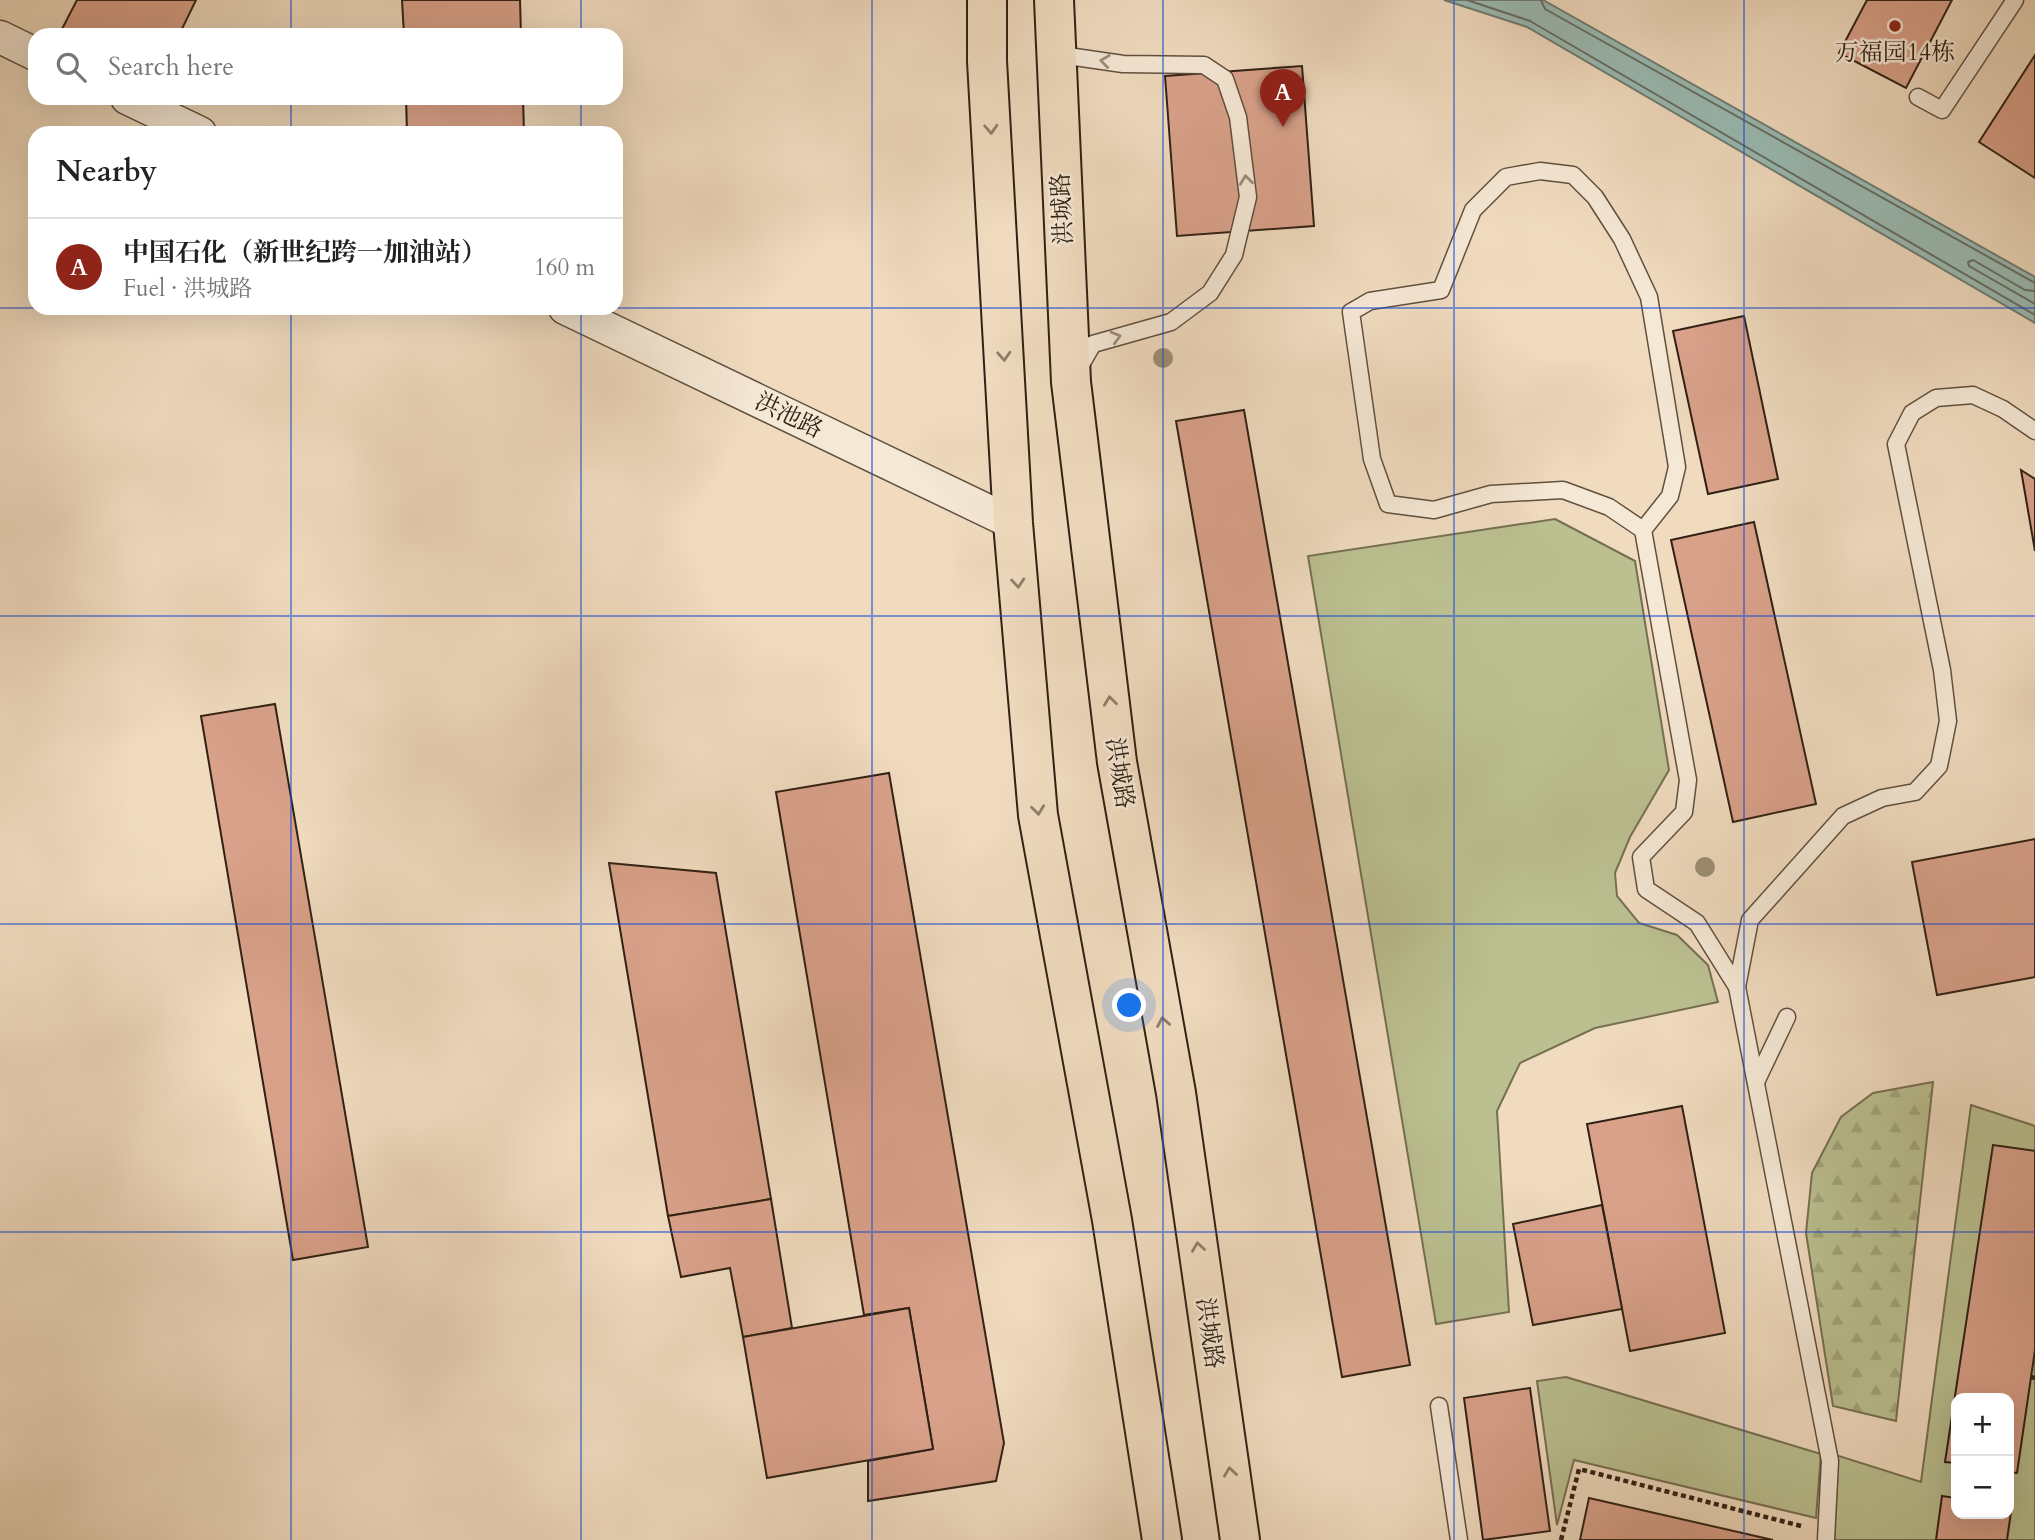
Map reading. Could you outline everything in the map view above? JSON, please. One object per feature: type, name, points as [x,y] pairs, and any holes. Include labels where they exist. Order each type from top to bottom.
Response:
[{"type":"highway","points":[[987,0],[987,61],[1013,523],[1038,815],[1112,1220],[1162,1540]]},
{"type":"highway","name":"洪城路","points":[[1054,0],[1054,54],[1071,382],[1117,762],[1176,1093],[1240,1540]]},
{"type":"street","points":[[0,37],[28,51]]},
{"type":"street","points":[[142,105],[185,126]]},
{"type":"street","name":"洪池路","points":[[580,315],[1013,523]]},
{"type":"lane","points":[[1917,97],[1942,110],[2015,0]]},
{"type":"lane","points":[[1054,54],[1123,64],[1204,65],[1225,79],[1238,117],[1248,197],[1234,254],[1210,293],[1171,322],[1093,344],[1071,382]]},
{"type":"lane","points":[[1643,530],[1670,496],[1677,467],[1648,297],[1622,239],[1595,197],[1573,175],[1540,171],[1506,177],[1473,210],[1441,290],[1370,301],[1351,312],[1373,459],[1388,504],[1434,510],[1491,494],[1563,490],[1609,507],[1643,530],[1688,780],[1684,812],[1640,857],[1646,889],[1697,923],[1737,987],[1829,1461],[1826,1536]]},
{"type":"lane","points":[[1737,987],[1750,919],[1843,816],[1882,798],[1915,792],[1939,766],[1948,720],[1942,670],[1896,444],[1912,413],[1936,398],[1973,396],[2003,410],[2035,431]]},
{"type":"lane","points":[[1756,1082],[1787,1017]]},
{"type":"lane","points":[[1439,1406],[1459,1540]]},
{"type":"path","points":[[1554,1540],[1561,1540],[1578,1469],[1826,1536]]},
{"type":"green space","points":[[1555,519],[1635,561],[1669,770],[1630,837],[1615,873],[1617,896],[1639,923],[1677,935],[1708,965],[1718,1002],[1595,1028],[1520,1063],[1497,1111],[1509,1312],[1436,1324],[1308,556]]},
{"type":"green space","points":[[1933,1082],[1896,1421],[1833,1406],[1806,1233],[1812,1173],[1841,1117],[1873,1093]]},
{"type":"green space","points":[[1971,1105],[2035,1126],[2035,1540],[1834,1540],[1836,1455],[1921,1482]]},
{"type":"green space","points":[[1566,1377],[1821,1454],[1816,1518],[1574,1460],[1557,1525],[1537,1381]]},
{"type":"water","points":[[1444,0],[1543,0],[2035,277],[2035,323],[1527,27]]},
{"type":"building","points":[[77,0],[196,0],[182,28],[63,28]]},
{"type":"building","points":[[402,0],[520,0],[521,28],[404,28]]},
{"type":"building","name":"万福园14栋","points":[[1867,0],[1952,0],[1906,88],[1839,53]]},
{"type":"building","points":[[2035,55],[2035,178],[1979,142]]},
{"type":"building","points":[[1302,66],[1314,226],[1177,236],[1165,76]]},
{"type":"building","points":[[406,105],[523,105],[524,126],[407,126]]},
{"type":"building","points":[[1744,316],[1778,479],[1708,494],[1673,331]]},
{"type":"building","points":[[1244,410],[1410,1365],[1342,1377],[1176,421]]},
{"type":"building","points":[[2021,470],[2035,479],[2035,551]]},
{"type":"building","points":[[1754,522],[1816,804],[1733,822],[1671,540]]},
{"type":"building","points":[[275,704],[368,1247],[293,1260],[201,716]]},
{"type":"building","points":[[889,773],[1004,1443],[996,1481],[868,1501],[868,1461],[933,1449],[909,1308],[864,1315],[776,792]]},
{"type":"building","points":[[2035,839],[2035,977],[1937,995],[1912,862]]},
{"type":"building","points":[[609,863],[716,873],[771,1199],[668,1216]]},
{"type":"building","points":[[1682,1106],[1725,1333],[1630,1351],[1587,1124]]},
{"type":"building","points":[[1993,1145],[2035,1151],[2035,1350],[2017,1473],[2014,1473],[2014,1393],[1955,1393]]},
{"type":"building","points":[[771,1199],[792,1328],[743,1337],[730,1268],[681,1277],[668,1216]]},
{"type":"building","points":[[1602,1205],[1622,1309],[1533,1325],[1513,1224]]},
{"type":"building","points":[[909,1308],[933,1449],[767,1478],[743,1337]]},
{"type":"building","points":[[1530,1388],[1550,1531],[1483,1540],[1464,1398]]},
{"type":"building","points":[[1951,1422],[1951,1463],[1945,1462]]},
{"type":"building","points":[[1942,1496],[1951,1497],[1951,1519],[2010,1519],[2007,1540],[1936,1540]]},
{"type":"building","points":[[1589,1498],[1773,1540],[1580,1540]]},
{"type":"place","name":"万福园14栋","points":[[1895,26]]},
{"type":"place","name":"中国石化（新世纪跨一加油站）","points":[[1283,127]]}]
